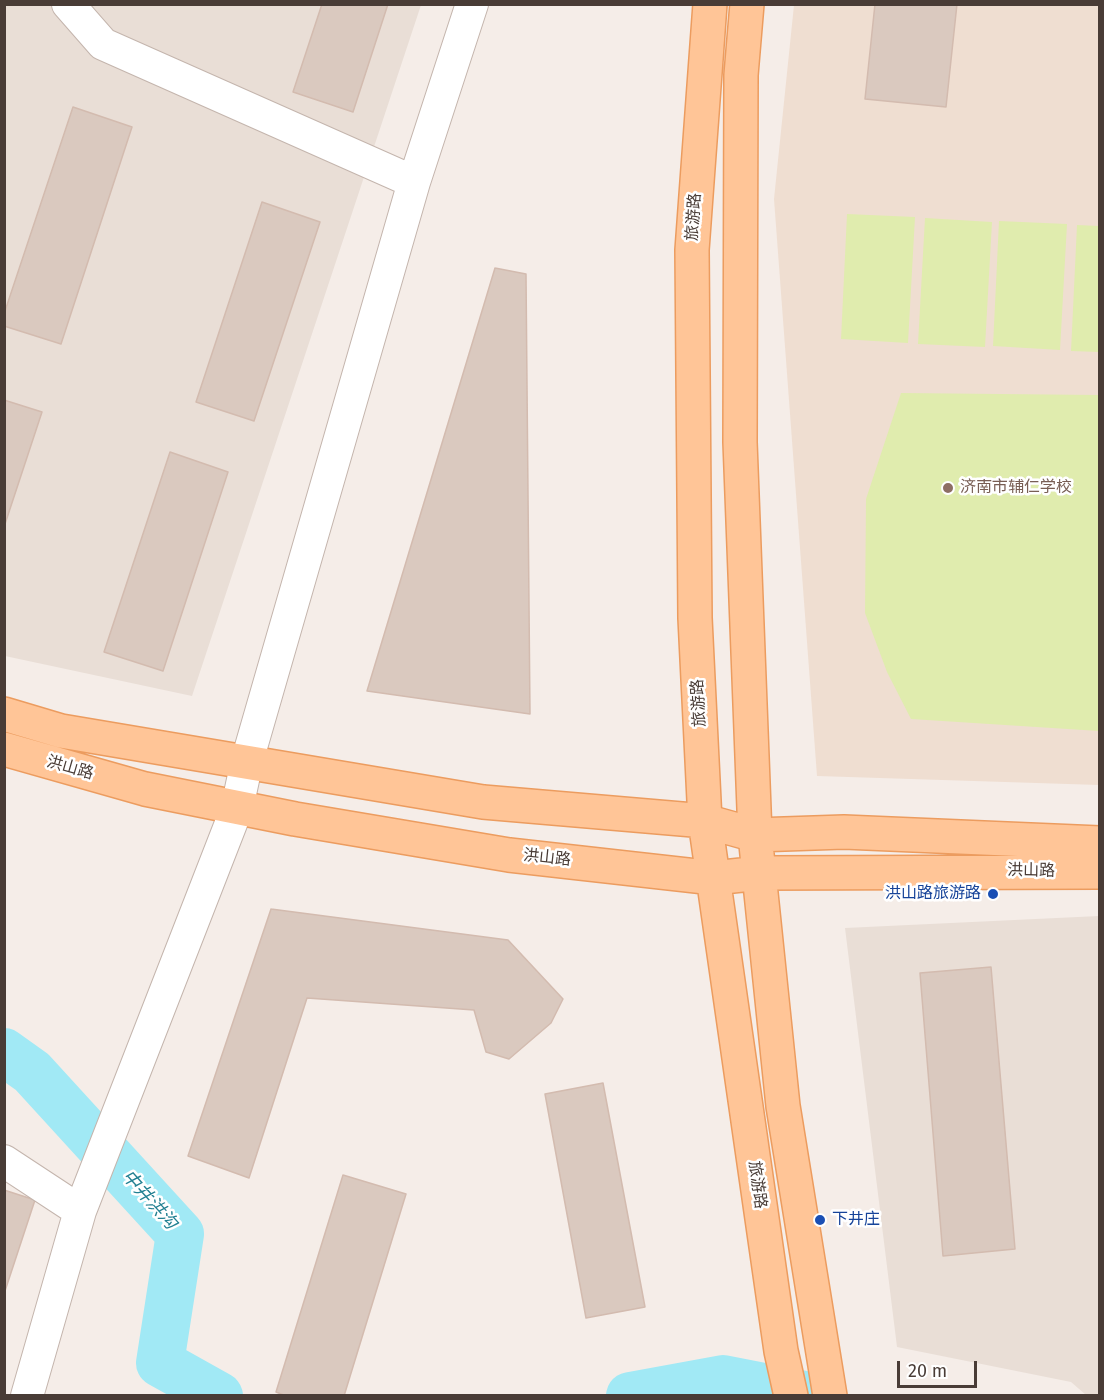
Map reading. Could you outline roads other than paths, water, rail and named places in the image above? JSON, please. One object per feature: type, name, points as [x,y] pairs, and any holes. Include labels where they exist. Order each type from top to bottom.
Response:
[{"type":"main road","name":"旅游路","points":[[710,4],[692,250],[695,618],[705,821],[781,1351],[791,1395]]},
{"type":"main road","points":[[747,4],[741,75],[740,442],[755,835],[783,1106],[830,1395]]},
{"type":"main road","name":"洪山路","points":[[4,714],[61,731],[483,802],[705,821],[755,835],[844,832],[1100,843]]},
{"type":"main road","name":"洪山路","points":[[4,749],[145,789],[237,808],[509,855],[714,878],[760,873],[1100,872]]},
{"type":"street","points":[[68,4],[103,44],[414,182]]},
{"type":"street","points":[[27,1395],[80,1211],[237,808],[247,761],[414,182],[472,4]]},
{"type":"street","points":[[4,1161],[80,1211]]},
{"type":"waterway","name":"中井洪沟","points":[[4,1052],[32,1072],[180,1234],[160,1363],[219,1396]]},
{"type":"waterway","name":"中井洪沟","points":[[630,1396],[723,1379],[810,1396]]},
{"type":"place","name":"济南市辅仁学校","points":[[948,488]]},
{"type":"place","name":"洪山路旅游路","points":[[993,894]]},
{"type":"place","name":"下井庄","points":[[820,1220]]}]
